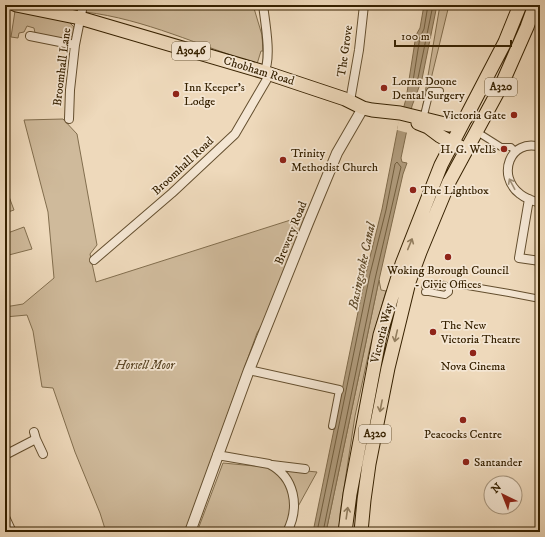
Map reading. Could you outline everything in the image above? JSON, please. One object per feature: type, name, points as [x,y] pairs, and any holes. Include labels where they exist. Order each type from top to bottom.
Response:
[{"type":"main road","name":"Chobham Road","points":[[16,5],[82,11],[350,101],[363,108],[450,125],[466,118]]},
{"type":"main road","name":"Victoria Way","points":[[362,532],[364,500],[369,464],[388,368],[409,282],[449,182],[466,118],[505,42],[520,5]]},
{"type":"main road","name":"Victoria Way","points":[[461,141],[501,72],[530,5]]},
{"type":"main road","name":"Victoria Way","points":[[346,532],[350,494],[380,335],[402,264],[441,166],[461,141],[509,70],[535,5]]},
{"type":"main road","name":"Chobham Road","points":[[419,118],[461,141]]},
{"type":"main road","name":"Chobham Road","points":[[419,118],[436,133],[461,141]]},
{"type":"main road","name":"A320","points":[[436,133],[440,138],[443,150],[441,166]]},
{"type":"street","points":[[264,5],[267,73]]},
{"type":"street","name":"The Grove","points":[[350,101],[364,5]]},
{"type":"street","name":"Broomhall Lane","points":[[69,119],[70,90],[75,45],[82,11]]},
{"type":"street","points":[[30,36],[75,45]]},
{"type":"street","name":"Broomhall Road","points":[[94,260],[172,193],[235,134],[267,73]]},
{"type":"street","points":[[419,118],[430,91],[440,91]]},
{"type":"street","name":"Brewery Road","points":[[190,532],[249,370],[332,166],[342,144],[363,108]]},
{"type":"street","points":[[482,135],[502,147],[511,147],[516,152]]},
{"type":"street","points":[[540,147],[524,147],[516,152],[508,163],[508,175],[514,189],[519,194],[540,203]]},
{"type":"street","points":[[529,199],[519,258],[540,262]]},
{"type":"street","points":[[456,284],[540,299]]},
{"type":"street","points":[[429,288],[445,295],[449,292],[449,288],[444,285]]},
{"type":"street","points":[[249,370],[339,390],[332,426]]},
{"type":"street","points":[[5,455],[35,436],[44,450]]},
{"type":"street","points":[[217,455],[305,469]]},
{"type":"street","points":[[269,464],[285,477],[294,500],[294,513],[287,532]]},
{"type":"street","points":[[5,517],[12,532]]},
{"type":"green space","points":[[87,5],[253,5],[262,35],[263,51],[261,51],[257,64],[151,27],[85,12]]},
{"type":"green space","points":[[440,5],[449,5],[423,112],[422,111]]},
{"type":"green space","points":[[15,11],[69,22],[74,27],[73,35],[67,40],[35,33],[34,28],[27,26],[24,32],[19,33],[18,38],[11,37]]},
{"type":"green space","name":"Horsell Moor","points":[[63,119],[77,134],[97,245],[90,254],[96,282],[300,217],[307,219],[263,323],[257,333],[185,532],[106,532],[100,513],[75,452],[53,388],[42,387],[33,331],[27,315],[5,317],[5,307],[23,304],[54,278],[48,212],[24,120]]},
{"type":"green space","points":[[5,186],[14,210],[5,213]]},
{"type":"green space","points":[[24,227],[32,249],[5,256],[5,234]]},
{"type":"green space","points":[[379,280],[381,290],[386,291],[370,347],[355,416],[340,514],[339,532],[326,532]]},
{"type":"green space","points":[[223,463],[317,472],[284,532],[197,532]]},
{"type":"water","points":[[424,5],[437,5],[422,79],[412,106],[401,158],[402,162],[407,163],[403,174],[379,280],[326,532],[313,532],[366,273],[382,209],[398,127],[406,99],[416,35],[420,28]]},
{"type":"pier","points":[[401,107],[413,110],[408,133],[397,130]]},
{"type":"place","name":"Lorna Doone Dental Surgery","points":[[384,88]]},
{"type":"place","name":"Inn Keeper's Lodge","points":[[176,94]]},
{"type":"place","name":"Victoria Gate","points":[[514,115]]},
{"type":"place","name":"H. G. Wells","points":[[504,149]]},
{"type":"place","name":"Trinity Methodist Church","points":[[283,160]]},
{"type":"place","name":"The Lightbox","points":[[413,190]]},
{"type":"place","name":"Woking Borough Council - Civic Offices","points":[[448,257]]},
{"type":"place","name":"The New Victoria Theatre","points":[[433,332]]},
{"type":"place","name":"Nova Cinema","points":[[473,353]]},
{"type":"place","name":"Peacocks Centre","points":[[463,420]]},
{"type":"place","name":"Santander","points":[[466,462]]},
{"type":"water label","name":"Basingstoke Canal","points":[[362,266]]}]
